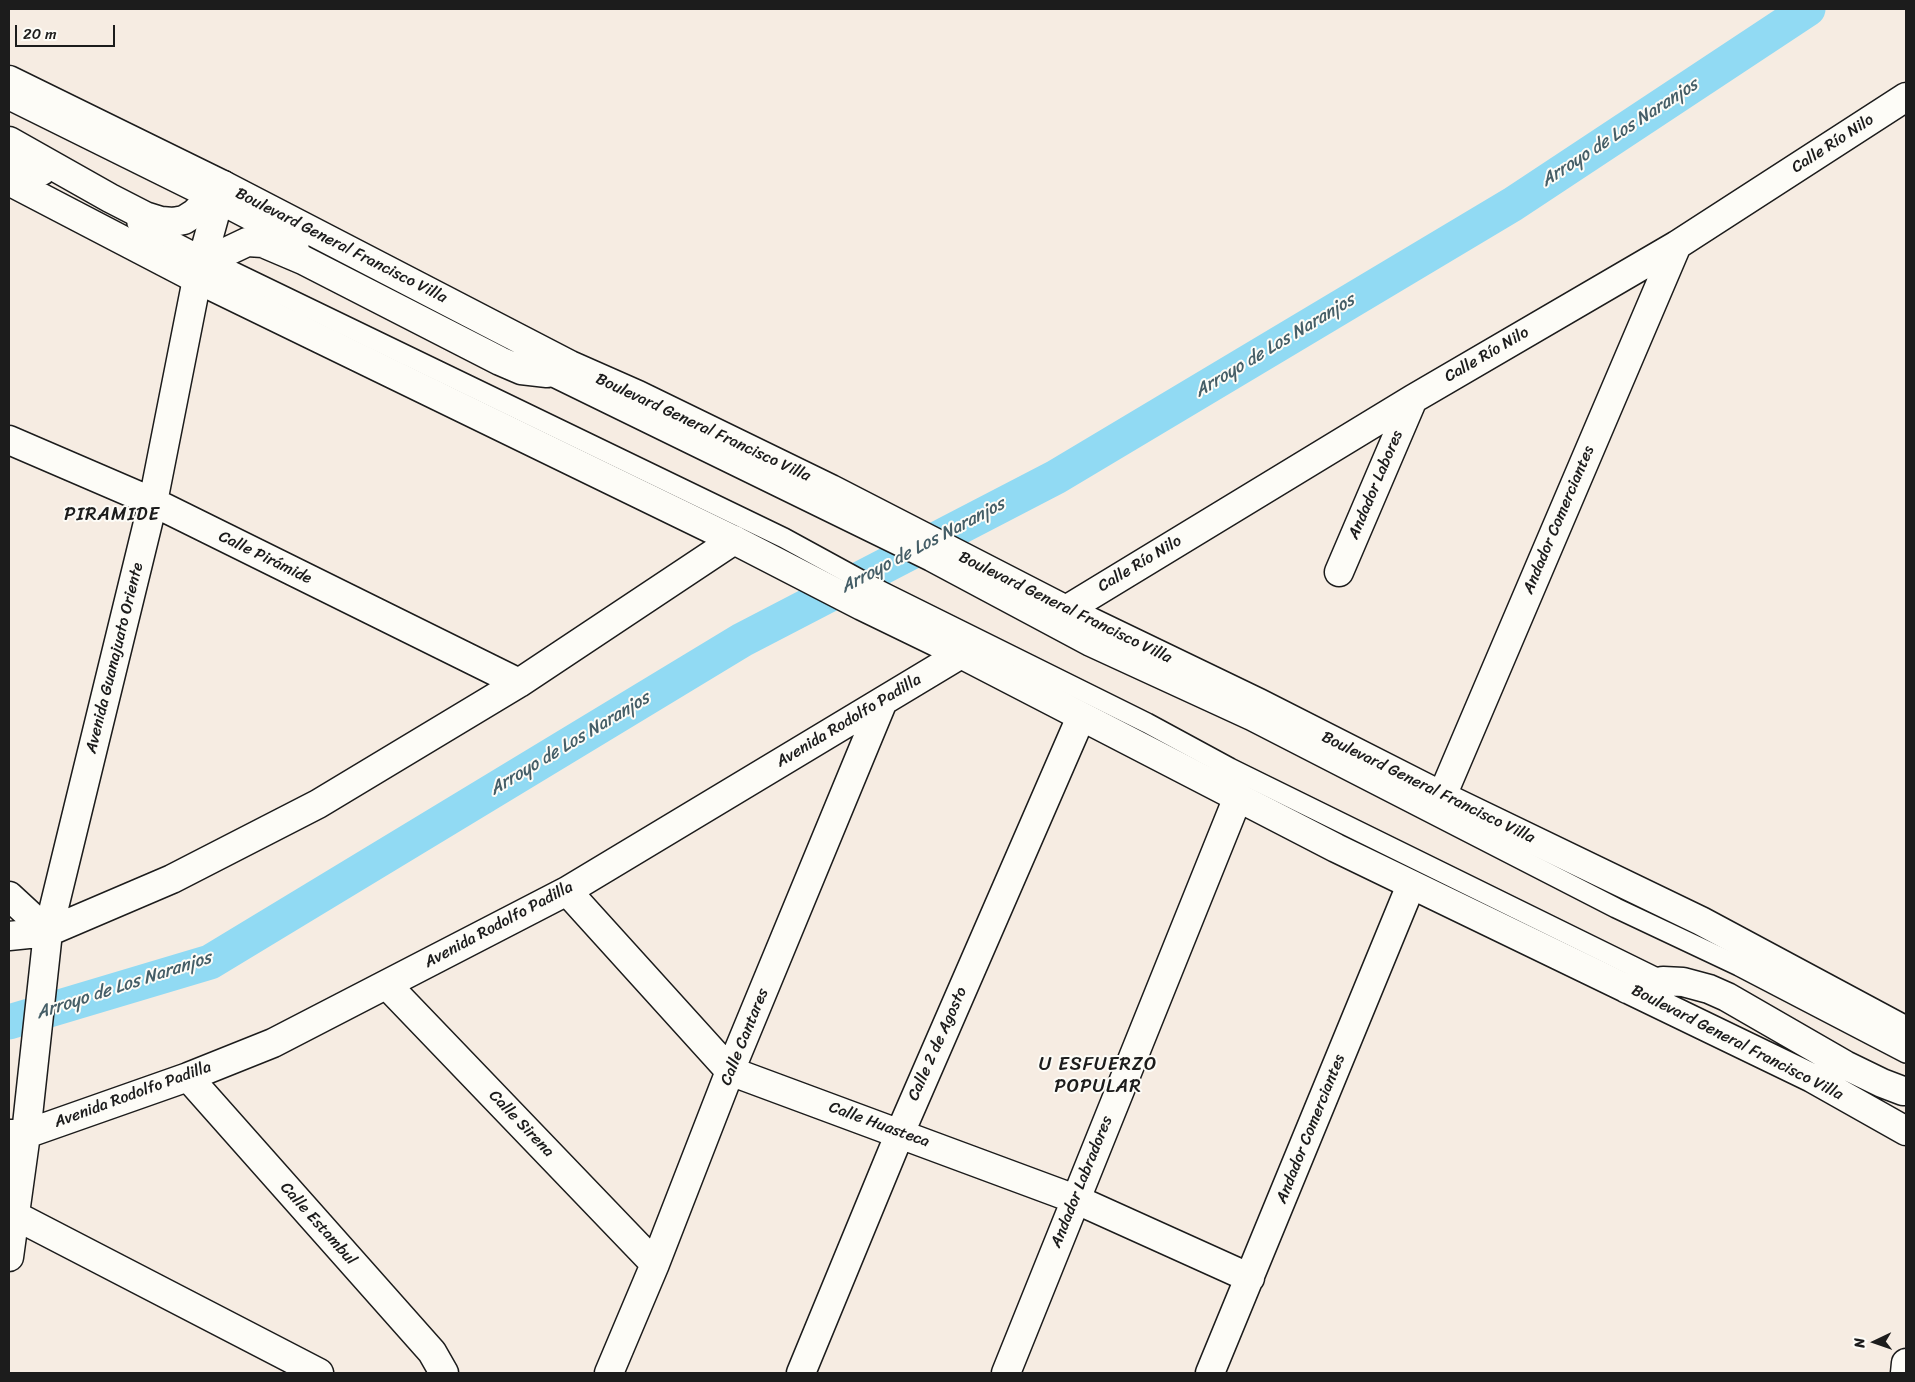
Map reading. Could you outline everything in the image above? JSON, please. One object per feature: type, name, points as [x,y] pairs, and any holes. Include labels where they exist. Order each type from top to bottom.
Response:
[{"type":"street","name":"Boulevard General Francisco Villa","points":[[9,80],[217,196],[558,369],[638,395],[940,556],[1066,610],[1259,703],[1442,796],[1701,921],[1906,1031]]},
{"type":"street","name":"Calle Río Nilo","points":[[1066,610],[1413,399],[1677,245],[1906,97]]},
{"type":"street","points":[[9,141],[110,198],[145,216],[161,221],[173,222],[184,220],[217,196]]},
{"type":"street","name":"Boulevard General Francisco Villa","points":[[9,182],[203,266],[734,540],[806,563],[871,599],[961,654],[1081,717],[1336,848],[1812,1078],[1906,1131]]},
{"type":"street","name":"Avenida Guanajuato Oriente","points":[[9,1257],[16,1216],[17,1134],[36,1044],[48,932],[153,502],[217,196]]},
{"type":"street","points":[[203,266],[242,243],[253,241],[263,243],[303,260],[521,370],[558,369]]},
{"type":"street","name":"Andador Comerciantes","points":[[1442,796],[1677,245]]},
{"type":"street","name":"Andador Labores","points":[[1339,572],[1413,399]]},
{"type":"street","name":"Calle Pirámide","points":[[9,440],[153,502],[519,683]]},
{"type":"street","points":[[9,936],[48,932],[172,879],[309,808],[519,683],[734,540]]},
{"type":"street","name":"Avenida Rodolfo Padilla","points":[[17,1134],[188,1077],[272,1043],[567,891],[961,654]]},
{"type":"street","name":"Calle Cantares","points":[[609,1373],[655,1264],[730,1070],[883,701]]},
{"type":"street","name":"Calle 2 de Agosto","points":[[801,1373],[900,1133],[1081,717]]},
{"type":"street","name":"Andador Labradores","points":[[1006,1373],[1238,797]]},
{"type":"street","name":"Andador Comerciantes","points":[[1210,1373],[1411,885]]},
{"type":"street","name":"Calle Huasteca","points":[[567,891],[730,1070],[1075,1199],[1250,1278]]},
{"type":"street","points":[[9,896],[48,932]]},
{"type":"street","points":[[1627,989],[1663,981],[1683,982],[1709,989],[1845,1065],[1882,1083],[1906,1091]]},
{"type":"street","name":"Calle Sirena","points":[[387,984],[655,1264]]},
{"type":"street","name":"Calle Estambul","points":[[188,1077],[432,1352],[444,1373]]},
{"type":"street","points":[[16,1216],[319,1373]]},
{"type":"street","points":[[1905,1373],[1906,1363]]},
{"type":"lane","points":[[9,100],[217,196]]},
{"type":"lane","points":[[9,157],[203,266],[806,563]]},
{"type":"lane","points":[[940,556],[1089,646],[1250,720],[1616,908],[1739,966],[1906,1053]]},
{"type":"lane","points":[[871,599],[1147,723],[1273,789],[1714,1005],[1906,1104]]},
{"type":"waterway","name":"Arroyo de Los Naranjos","points":[[9,1022],[210,962],[742,640],[1056,477],[1513,204],[1808,9]]},
{"type":"district","name":"PIRAMIDE","points":[[112,515]]},
{"type":"district","name":"U ESFUERZO POPULAR","points":[[1098,1076]]}]
